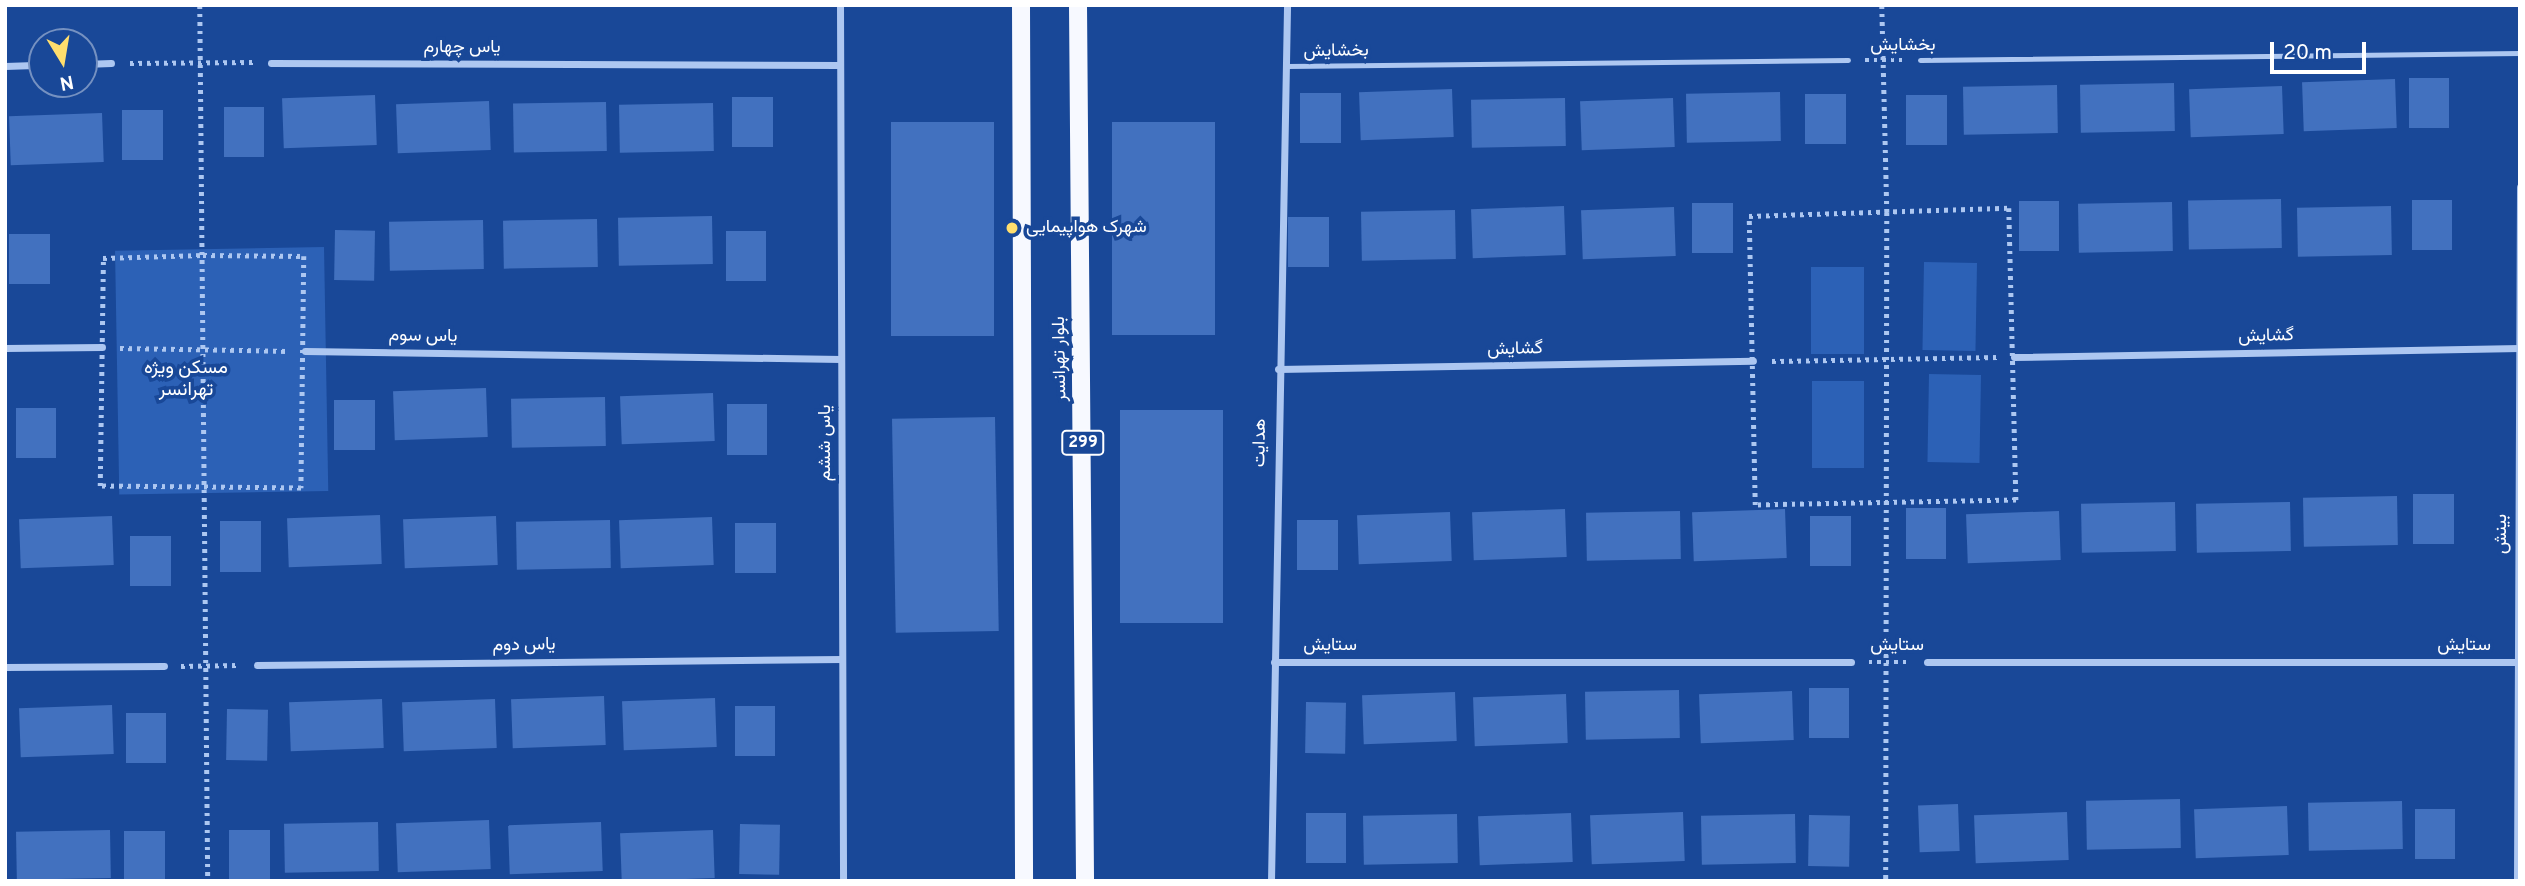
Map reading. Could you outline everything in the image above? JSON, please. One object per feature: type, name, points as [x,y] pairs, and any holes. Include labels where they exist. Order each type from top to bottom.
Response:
[{"type":"main road","points":[[1021,5],[1024,881]]},
{"type":"main road","name":"بلوار تهرانسر","points":[[1078,5],[1085,881]]},
{"type":"street","name":"یاس ششم","points":[[840,5],[843,881]]},
{"type":"street","name":"هدایت","points":[[1271,881],[1278,369],[1287,5]]},
{"type":"street","points":[[98,63],[111,63]]},
{"type":"street","name":"یاس چهارم","points":[[271,63],[840,65]]},
{"type":"street","points":[[5,66],[28,65]]},
{"type":"street","name":"بینش","points":[[2517,881],[2520,187]]},
{"type":"street","points":[[5,348],[102,347]]},
{"type":"street","name":"گشایش","points":[[2014,357],[2519,348]]},
{"type":"street","name":"یاس سوم","points":[[305,351],[841,359]]},
{"type":"street","name":"گشایش","points":[[1278,369],[1754,361]]},
{"type":"street","name":"یاس دوم","points":[[257,665],[842,659]]},
{"type":"street","name":"ستایش","points":[[1274,662],[1851,662]]},
{"type":"street","name":"ستایش","points":[[1927,662],[2519,662]]},
{"type":"street","points":[[5,667],[164,666]]},
{"type":"lane","name":"بخشایش","points":[[1920,60],[2520,53]]},
{"type":"lane","name":"بخشایش","points":[[1287,66],[1848,60]]},
{"type":"path","points":[[201,5],[208,881]]},
{"type":"path","points":[[1882,5],[1887,212],[1886,881]]},
{"type":"path","name":"بخشایش","points":[[1848,60],[1920,60]]},
{"type":"path","points":[[111,63],[271,63]]},
{"type":"path","points":[[2009,208],[2015,500],[1755,505],[1749,216],[1887,212],[2009,208]]},
{"type":"path","points":[[203,255],[304,257],[305,351],[301,488],[100,486],[102,347],[103,258],[203,255]]},
{"type":"path","points":[[102,347],[305,351]]},
{"type":"path","points":[[1754,361],[2014,357]]},
{"type":"path","name":"ستایش","points":[[1851,662],[1927,662]]},
{"type":"path","points":[[206,665],[257,665]]},
{"type":"shaded area","points":[[324,247],[328,491],[119,495],[115,251]]},
{"type":"shaded area","points":[[1924,262],[1977,263],[1975,351],[1922,350]]},
{"type":"shaded area","points":[[1811,267],[1864,267],[1864,354],[1811,354]]},
{"type":"shaded area","points":[[1929,374],[1981,375],[1979,463],[1927,462]]},
{"type":"shaded area","points":[[1812,381],[1864,381],[1864,468],[1812,468]]},
{"type":"building","points":[[2409,78],[2449,78],[2449,128],[2409,128]]},
{"type":"building","points":[[2395,79],[2397,128],[2304,131],[2302,82]]},
{"type":"building","points":[[2174,83],[2175,131],[2081,133],[2080,85]]},
{"type":"building","points":[[2057,85],[2058,133],[1964,135],[1963,87]]},
{"type":"building","points":[[2282,86],[2284,134],[2191,137],[2189,89]]},
{"type":"building","points":[[1452,89],[1454,137],[1361,140],[1359,92]]},
{"type":"building","points":[[1780,92],[1781,141],[1687,143],[1686,94]]},
{"type":"building","points":[[1300,93],[1341,93],[1341,143],[1300,143]]},
{"type":"building","points":[[1805,94],[1846,94],[1846,144],[1805,144]]},
{"type":"building","points":[[375,95],[377,145],[284,148],[282,98]]},
{"type":"building","points":[[1906,95],[1947,95],[1947,145],[1906,145]]},
{"type":"building","points":[[732,97],[773,97],[773,147],[732,147]]},
{"type":"building","points":[[1565,98],[1566,146],[1472,148],[1471,100]]},
{"type":"building","points":[[1673,98],[1675,147],[1582,150],[1580,101]]},
{"type":"building","points":[[489,101],[491,150],[398,153],[396,104]]},
{"type":"building","points":[[606,102],[607,151],[514,153],[513,104]]},
{"type":"building","points":[[713,103],[714,151],[620,153],[619,105]]},
{"type":"building","points":[[224,107],[264,107],[264,157],[224,157]]},
{"type":"building","points":[[122,110],[163,110],[163,160],[122,160]]},
{"type":"building","points":[[102,113],[104,162],[11,165],[9,116]]},
{"type":"building","points":[[891,122],[994,122],[994,336],[891,336]]},
{"type":"building","points":[[1112,122],[1215,122],[1215,335],[1112,335]]},
{"type":"building","points":[[2281,199],[2282,248],[2189,250],[2188,201]]},
{"type":"building","points":[[2412,200],[2452,200],[2452,250],[2412,250]]},
{"type":"building","points":[[2019,201],[2059,201],[2059,251],[2019,251]]},
{"type":"building","points":[[2172,202],[2173,251],[2079,253],[2078,204]]},
{"type":"building","points":[[1692,203],[1733,203],[1733,253],[1692,253]]},
{"type":"building","points":[[1564,206],[1566,255],[1473,258],[1471,209]]},
{"type":"building","points":[[2391,206],[2392,255],[2298,257],[2297,208]]},
{"type":"building","points":[[1674,207],[1676,256],[1583,259],[1581,210]]},
{"type":"building","points":[[1455,210],[1456,259],[1362,261],[1361,212]]},
{"type":"building","points":[[712,216],[713,264],[619,266],[618,218]]},
{"type":"building","points":[[1288,217],[1329,217],[1329,267],[1288,267]]},
{"type":"building","points":[[597,219],[598,267],[504,269],[503,221]]},
{"type":"building","points":[[483,220],[484,269],[390,271],[389,222]]},
{"type":"building","points":[[335,230],[375,231],[374,281],[334,280]]},
{"type":"building","points":[[726,231],[766,231],[766,281],[726,281]]},
{"type":"building","points":[[9,234],[50,234],[50,284],[9,284]]},
{"type":"building","points":[[486,388],[488,437],[395,440],[393,391]]},
{"type":"building","points":[[713,393],[715,441],[622,444],[620,396]]},
{"type":"building","points":[[605,397],[606,446],[512,448],[511,399]]},
{"type":"building","points":[[334,400],[375,400],[375,450],[334,450]]},
{"type":"building","points":[[727,404],[767,404],[767,455],[727,455]]},
{"type":"building","points":[[16,408],[56,408],[56,458],[16,458]]},
{"type":"building","points":[[1120,410],[1223,410],[1223,623],[1120,623]]},
{"type":"building","points":[[995,417],[999,631],[896,633],[892,419]]},
{"type":"building","points":[[2413,494],[2454,494],[2454,544],[2413,544]]},
{"type":"building","points":[[2397,496],[2398,545],[2304,547],[2303,498]]},
{"type":"building","points":[[2175,502],[2176,551],[2082,553],[2081,504]]},
{"type":"building","points":[[2290,502],[2291,551],[2197,553],[2196,504]]},
{"type":"building","points":[[1906,508],[1946,508],[1946,559],[1906,559]]},
{"type":"building","points":[[1565,509],[1567,557],[1474,560],[1472,512]]},
{"type":"building","points":[[1785,509],[1787,558],[1694,561],[1692,512]]},
{"type":"building","points":[[1680,511],[1681,559],[1587,561],[1586,513]]},
{"type":"building","points":[[2059,511],[2061,560],[1968,563],[1966,514]]},
{"type":"building","points":[[1450,512],[1452,561],[1359,564],[1357,515]]},
{"type":"building","points":[[380,515],[382,564],[289,567],[287,518]]},
{"type":"building","points":[[112,516],[114,565],[21,568],[19,519]]},
{"type":"building","points":[[496,516],[498,565],[405,568],[403,519]]},
{"type":"building","points":[[1810,516],[1851,516],[1851,566],[1810,566]]},
{"type":"building","points":[[712,517],[714,565],[621,568],[619,520]]},
{"type":"building","points":[[610,520],[611,568],[517,570],[516,522]]},
{"type":"building","points":[[1297,520],[1338,520],[1338,570],[1297,570]]},
{"type":"building","points":[[220,521],[261,521],[261,572],[220,572]]},
{"type":"building","points":[[735,523],[776,523],[776,573],[735,573]]},
{"type":"building","points":[[130,536],[171,536],[171,586],[130,586]]},
{"type":"building","points":[[1809,688],[1849,688],[1849,738],[1809,738]]},
{"type":"building","points":[[1679,690],[1680,738],[1586,740],[1585,692]]},
{"type":"building","points":[[1792,691],[1794,740],[1701,743],[1699,694]]},
{"type":"building","points":[[1455,692],[1457,741],[1364,744],[1362,695]]},
{"type":"building","points":[[1566,694],[1568,743],[1475,746],[1473,697]]},
{"type":"building","points":[[604,696],[606,745],[513,748],[511,699]]},
{"type":"building","points":[[715,698],[717,747],[624,750],[622,701]]},
{"type":"building","points":[[382,699],[384,748],[291,751],[289,702]]},
{"type":"building","points":[[495,699],[497,748],[404,751],[402,702]]},
{"type":"building","points":[[1306,702],[1346,703],[1345,754],[1305,753]]},
{"type":"building","points":[[112,705],[114,754],[21,757],[19,708]]},
{"type":"building","points":[[735,706],[775,706],[775,756],[735,756]]},
{"type":"building","points":[[227,709],[268,710],[267,761],[226,760]]},
{"type":"building","points":[[126,713],[166,713],[166,763],[126,763]]},
{"type":"building","points":[[2180,799],[2181,848],[2087,850],[2086,801]]},
{"type":"building","points":[[2402,801],[2403,849],[2309,851],[2308,803]]},
{"type":"building","points":[[1958,804],[1960,851],[1920,852],[1918,805]]},
{"type":"building","points":[[2287,806],[2289,855],[2196,858],[2194,809]]},
{"type":"building","points":[[2415,809],[2455,809],[2455,859],[2415,859]]},
{"type":"building","points":[[1683,812],[1685,861],[1592,864],[1590,815]]},
{"type":"building","points":[[2067,812],[2069,860],[1976,863],[1974,815]]},
{"type":"building","points":[[1306,813],[1346,813],[1346,863],[1306,863]]},
{"type":"building","points":[[1571,813],[1573,862],[1480,865],[1478,816]]},
{"type":"building","points":[[1457,814],[1458,863],[1364,865],[1363,816]]},
{"type":"building","points":[[1795,814],[1796,863],[1702,865],[1701,816]]},
{"type":"building","points":[[1809,815],[1850,816],[1849,867],[1808,866]]},
{"type":"building","points":[[489,820],[491,869],[398,872],[396,823]]},
{"type":"building","points":[[378,822],[379,871],[285,873],[284,824]]},
{"type":"building","points":[[601,822],[603,871],[510,874],[508,825]]},
{"type":"building","points":[[740,824],[780,825],[779,875],[739,874]]},
{"type":"building","points":[[110,830],[111,878],[17,880],[16,832]]},
{"type":"building","points":[[229,830],[270,830],[270,880],[229,880]]},
{"type":"building","points":[[713,830],[715,878],[622,881],[620,833]]},
{"type":"building","points":[[124,831],[165,831],[165,881],[124,881]]},
{"type":"place","name":"شهرک هواپیمایی","points":[[1012,228]]},
{"type":"district","name":"مسکن ویژه تهرانسر","points":[[186,380]]}]
